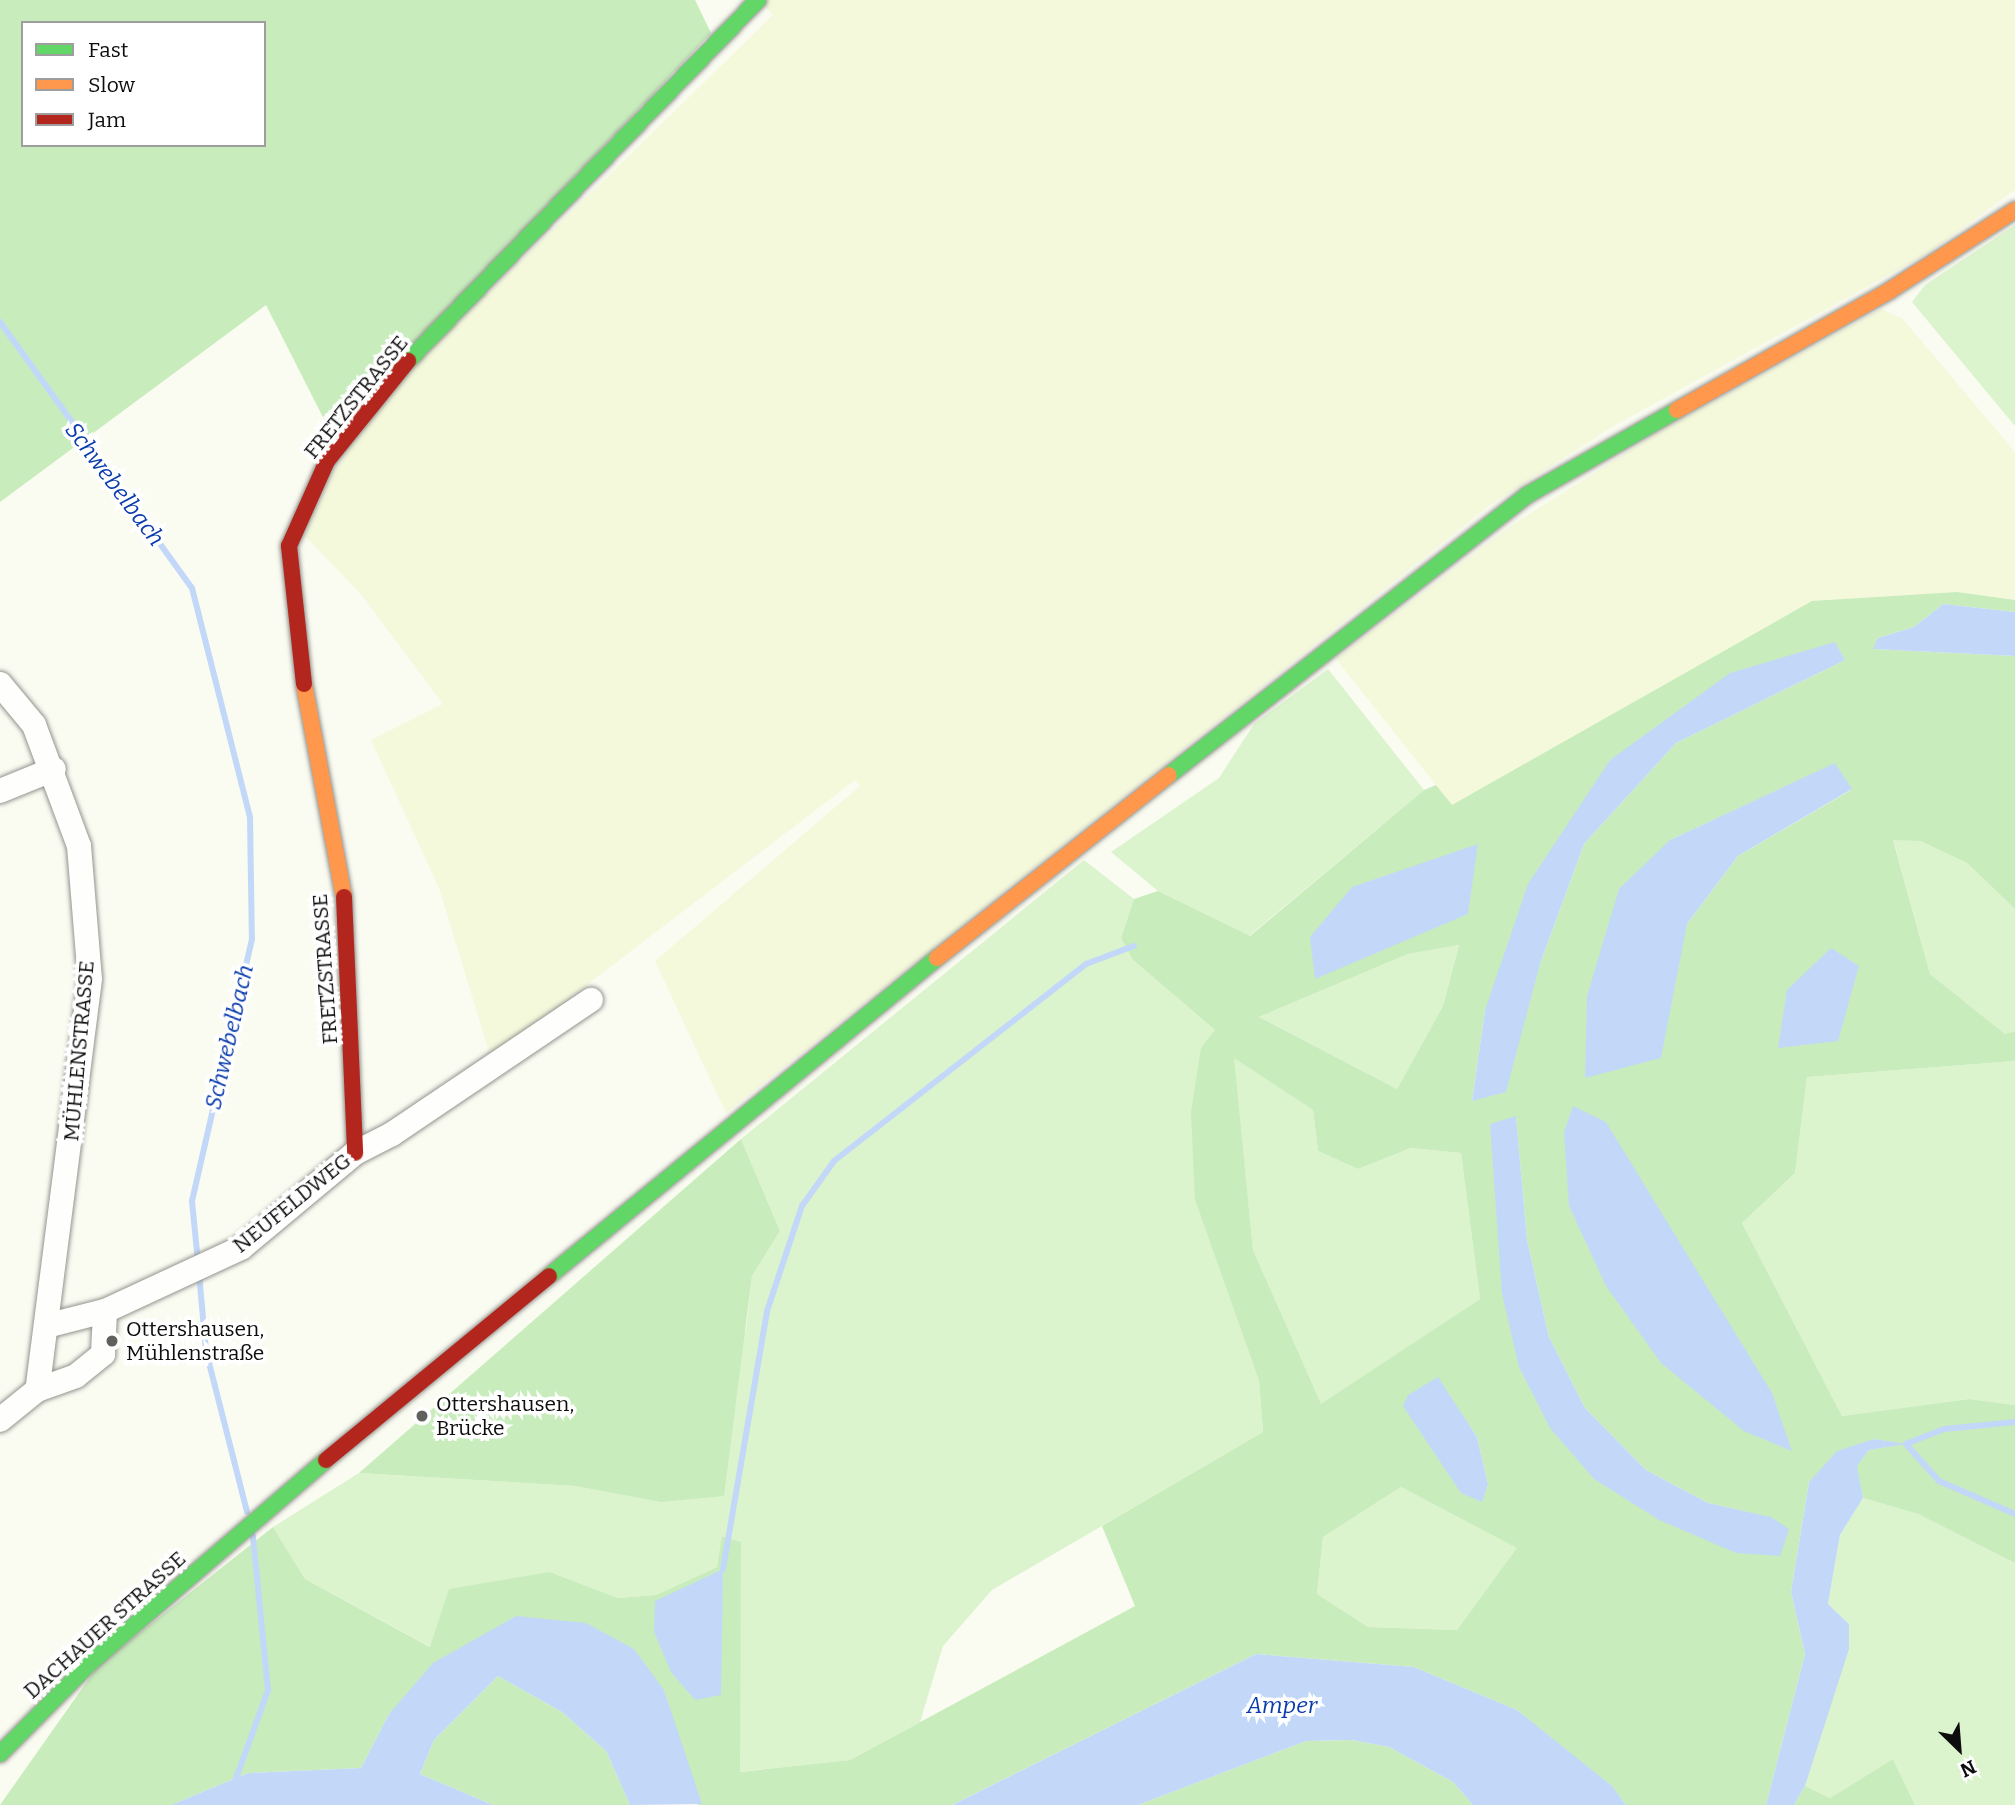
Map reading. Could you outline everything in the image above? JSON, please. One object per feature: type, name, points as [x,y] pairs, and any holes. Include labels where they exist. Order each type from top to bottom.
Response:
[{"type":"main road","name":"FRETZSTRASSE","points":[[355,1153],[347,914],[297,645],[289,545],[327,461],[400,369],[758,0]]},
{"type":"main road","name":"DACHAUER STRASSE","points":[[0,1754],[90,1663],[242,1529],[961,938],[1527,495],[1916,275],[2015,210]]},
{"type":"street","name":"MÜHLENSTRASSE","points":[[0,684],[21,704],[54,769],[79,846],[90,979],[37,1390]]},
{"type":"street","points":[[0,791],[54,769]]},
{"type":"street","name":"NEUFELDWEG","points":[[46,1325],[105,1311],[241,1248],[355,1153],[402,1128],[591,1000]]},
{"type":"street","points":[[0,1420],[37,1390],[76,1376],[103,1354],[105,1311]]},
{"type":"green space","points":[[0,0],[695,0],[711,33],[331,433],[266,305],[0,502]]},
{"type":"green space","points":[[758,0],[2015,0],[2015,190],[1928,253],[1614,426],[1490,505],[726,1113],[655,961],[860,786],[855,780],[491,1058],[439,888],[371,740],[443,704],[360,593],[305,536],[332,474],[397,382],[773,15]]},
{"type":"green space","points":[[2015,225],[2015,426],[1912,302],[1925,285]]},
{"type":"green space","points":[[1881,309],[1902,318],[2015,452],[2015,600],[1957,592],[1633,708],[1452,805],[1336,659],[1512,525],[1659,432]]},
{"type":"green space","points":[[1957,592],[2015,600],[2015,612],[1943,604],[1914,627],[1878,638],[1874,649],[2015,656],[2015,909],[1967,863],[1921,841],[1893,840],[1930,974],[2005,1034],[2015,1031],[2015,1061],[1807,1077],[1795,1173],[1742,1223],[1842,1416],[1969,1399],[2015,1405],[2015,1563],[1918,1514],[1863,1498],[1856,1466],[1869,1450],[1902,1444],[1874,1439],[1809,1482],[1791,1592],[1805,1654],[1766,1805],[1626,1805],[1611,1786],[1517,1710],[1414,1667],[1256,1654],[952,1805],[698,1805],[664,1690],[586,1623],[389,1714],[361,1768],[248,1773],[171,1805],[0,1805],[98,1666],[273,1527],[305,1579],[430,1647],[449,1589],[550,1572],[618,1598],[656,1595],[717,1567],[722,1536],[741,1542],[740,1772],[850,1760],[1135,1606],[1102,1526],[1263,1432],[1259,1381],[1195,1200],[1191,1112],[1201,1048],[1215,1030],[1132,959],[1121,938],[1134,899],[1158,891],[1250,936],[1424,790],[1436,785],[1452,805],[1812,601]],"holes":[[[1835,643],[1845,660],[1676,743],[1584,844],[1540,964],[1472,1101],[1485,1010],[1610,760]],[[1835,764],[1851,790],[1738,856],[1687,924],[1670,840]],[[1459,945],[1443,1006],[1397,1089],[1259,1017],[1408,954]],[[1234,1058],[1313,1110],[1318,1151],[1358,1169],[1411,1148],[1461,1153],[1480,1299],[1321,1404],[1253,1250]],[[1516,1117],[1527,1240],[1549,1337],[1585,1408],[1646,1470],[1708,1503],[1771,1517],[1594,1479],[1502,1294]],[[1437,1377],[1477,1437],[1488,1484]],[[1401,1487],[1517,1548],[1457,1630],[1368,1627],[1317,1594],[1323,1537]]]},
{"type":"green space","points":[[1328,669],[1424,790],[1249,936],[1158,891],[1111,852],[1219,778],[1254,724]]},
{"type":"green space","points":[[1893,839],[1921,840],[1967,863],[2015,909],[2015,1031],[2005,1034],[1930,974]]},
{"type":"green space","points":[[1084,860],[1134,899],[1121,938],[1132,959],[1215,1030],[1195,1200],[1259,1381],[1263,1432],[992,1590],[943,1646],[920,1722],[850,1760],[739,1772],[741,1542],[723,1536],[717,1567],[656,1595],[618,1598],[550,1572],[431,1647],[305,1579],[273,1527],[359,1473],[575,1486],[660,1502],[746,1329],[752,1276],[780,1231],[741,1139]]},
{"type":"green space","points":[[1459,945],[1443,1006],[1397,1089],[1259,1017],[1408,954]]},
{"type":"green space","points":[[1233,1057],[1313,1110],[1318,1151],[1358,1169],[1411,1148],[1461,1153],[1480,1299],[1321,1405],[1253,1250]]},
{"type":"green space","points":[[2015,1061],[2015,1405],[1969,1399],[1842,1416],[1742,1223],[1795,1173],[1807,1077]]},
{"type":"green space","points":[[741,1139],[780,1231],[752,1276],[724,1496],[660,1502],[575,1486],[359,1473]]},
{"type":"green space","points":[[1401,1487],[1518,1548],[1457,1630],[1368,1627],[1317,1594],[1323,1537]]},
{"type":"green space","points":[[1863,1498],[1918,1514],[2015,1563],[2015,1805],[1915,1805],[1893,1759],[1830,1798],[1805,1786],[1849,1624],[1828,1604],[1840,1535]]},
{"type":"green space","points":[[498,1676],[562,1712],[606,1751],[630,1805],[493,1805],[420,1774],[434,1740]]},
{"type":"green space","points":[[1352,1740],[1389,1747],[1453,1782],[1473,1805],[1138,1805],[1306,1741]]},
{"type":"green space","points":[[1893,1759],[1915,1805],[1794,1805],[1805,1786],[1830,1798]]},
{"type":"water","points":[[1943,604],[2015,612],[2015,656],[1873,649],[1878,638],[1914,627]]},
{"type":"water","points":[[1835,642],[1845,660],[1676,743],[1584,844],[1540,964],[1506,1092],[1472,1101],[1485,1010],[1528,884],[1610,760],[1730,673]]},
{"type":"water","points":[[1835,763],[1852,789],[1738,856],[1687,924],[1661,1058],[1585,1078],[1587,996],[1619,889],[1670,840]]},
{"type":"water","points":[[1478,844],[1468,914],[1315,979],[1310,937],[1352,887]]},
{"type":"water","points":[[1831,948],[1859,966],[1838,1041],[1778,1048],[1787,990]]},
{"type":"water","points":[[1573,1106],[1606,1122],[1772,1393],[1792,1451],[1744,1431],[1661,1363],[1606,1286],[1569,1206],[1564,1132]]},
{"type":"water","points":[[1516,1116],[1527,1240],[1549,1337],[1585,1408],[1646,1470],[1708,1503],[1771,1517],[1789,1529],[1780,1556],[1736,1553],[1659,1520],[1594,1479],[1550,1428],[1519,1367],[1502,1294],[1490,1124]]},
{"type":"water","points":[[1438,1377],[1477,1437],[1488,1484],[1482,1502],[1461,1493],[1403,1406],[1408,1395]]},
{"type":"water","points":[[1874,1439],[1906,1444],[1869,1450],[1857,1466],[1863,1498],[1840,1535],[1828,1604],[1849,1624],[1849,1649],[1805,1786],[1794,1805],[1766,1805],[1805,1654],[1791,1592],[1809,1482],[1837,1451]]},
{"type":"water","points":[[723,1569],[721,1695],[695,1700],[671,1672],[654,1632],[655,1601]]},
{"type":"water","points":[[516,1616],[586,1623],[634,1649],[664,1690],[702,1804],[630,1805],[606,1751],[562,1712],[498,1676],[434,1740],[420,1774],[493,1805],[171,1805],[248,1773],[361,1768],[389,1714],[433,1663]]},
{"type":"water","name":"Amper","points":[[1256,1654],[1414,1667],[1517,1710],[1612,1786],[1626,1805],[1473,1805],[1453,1782],[1389,1747],[1352,1740],[1306,1741],[1138,1805],[952,1805]]},
{"type":"waterway","name":"Schwebelbach","points":[[0,322],[192,588],[250,818],[252,939],[192,1201],[198,1262]]},
{"type":"waterway","points":[[723,1569],[767,1311],[802,1206],[834,1161],[1086,964],[1134,946]]},
{"type":"waterway","name":"Schwebelbach","points":[[199,1273],[206,1351],[247,1512]]},
{"type":"waterway","points":[[2015,1422],[1944,1429],[1906,1444],[1939,1481],[2015,1514]]},
{"type":"waterway","name":"Schwebelbach","points":[[234,1784],[268,1690],[253,1536]]},
{"type":"traffic: fast","points":[[408,361],[758,0]]},
{"type":"traffic: fast","points":[[1169,775],[1527,495],[1677,410]]},
{"type":"traffic: fast","points":[[549,1276],[937,958]]},
{"type":"traffic: fast","points":[[0,1754],[90,1663],[326,1460]]},
{"type":"traffic: slow","points":[[1677,410],[1889,291],[2015,210]]},
{"type":"traffic: slow","points":[[304,684],[344,897]]},
{"type":"traffic: slow","points":[[937,958],[1169,775]]},
{"type":"traffic: jam","points":[[304,684],[289,546],[327,461],[408,361]]},
{"type":"traffic: jam","points":[[344,897],[355,1153]]},
{"type":"traffic: jam","points":[[326,1460],[549,1276]]},
{"type":"place","name":"Ottershausen, Mühlenstraße","points":[[112,1341]]},
{"type":"place","name":"Ottershausen, Brücke","points":[[422,1416]]}]
